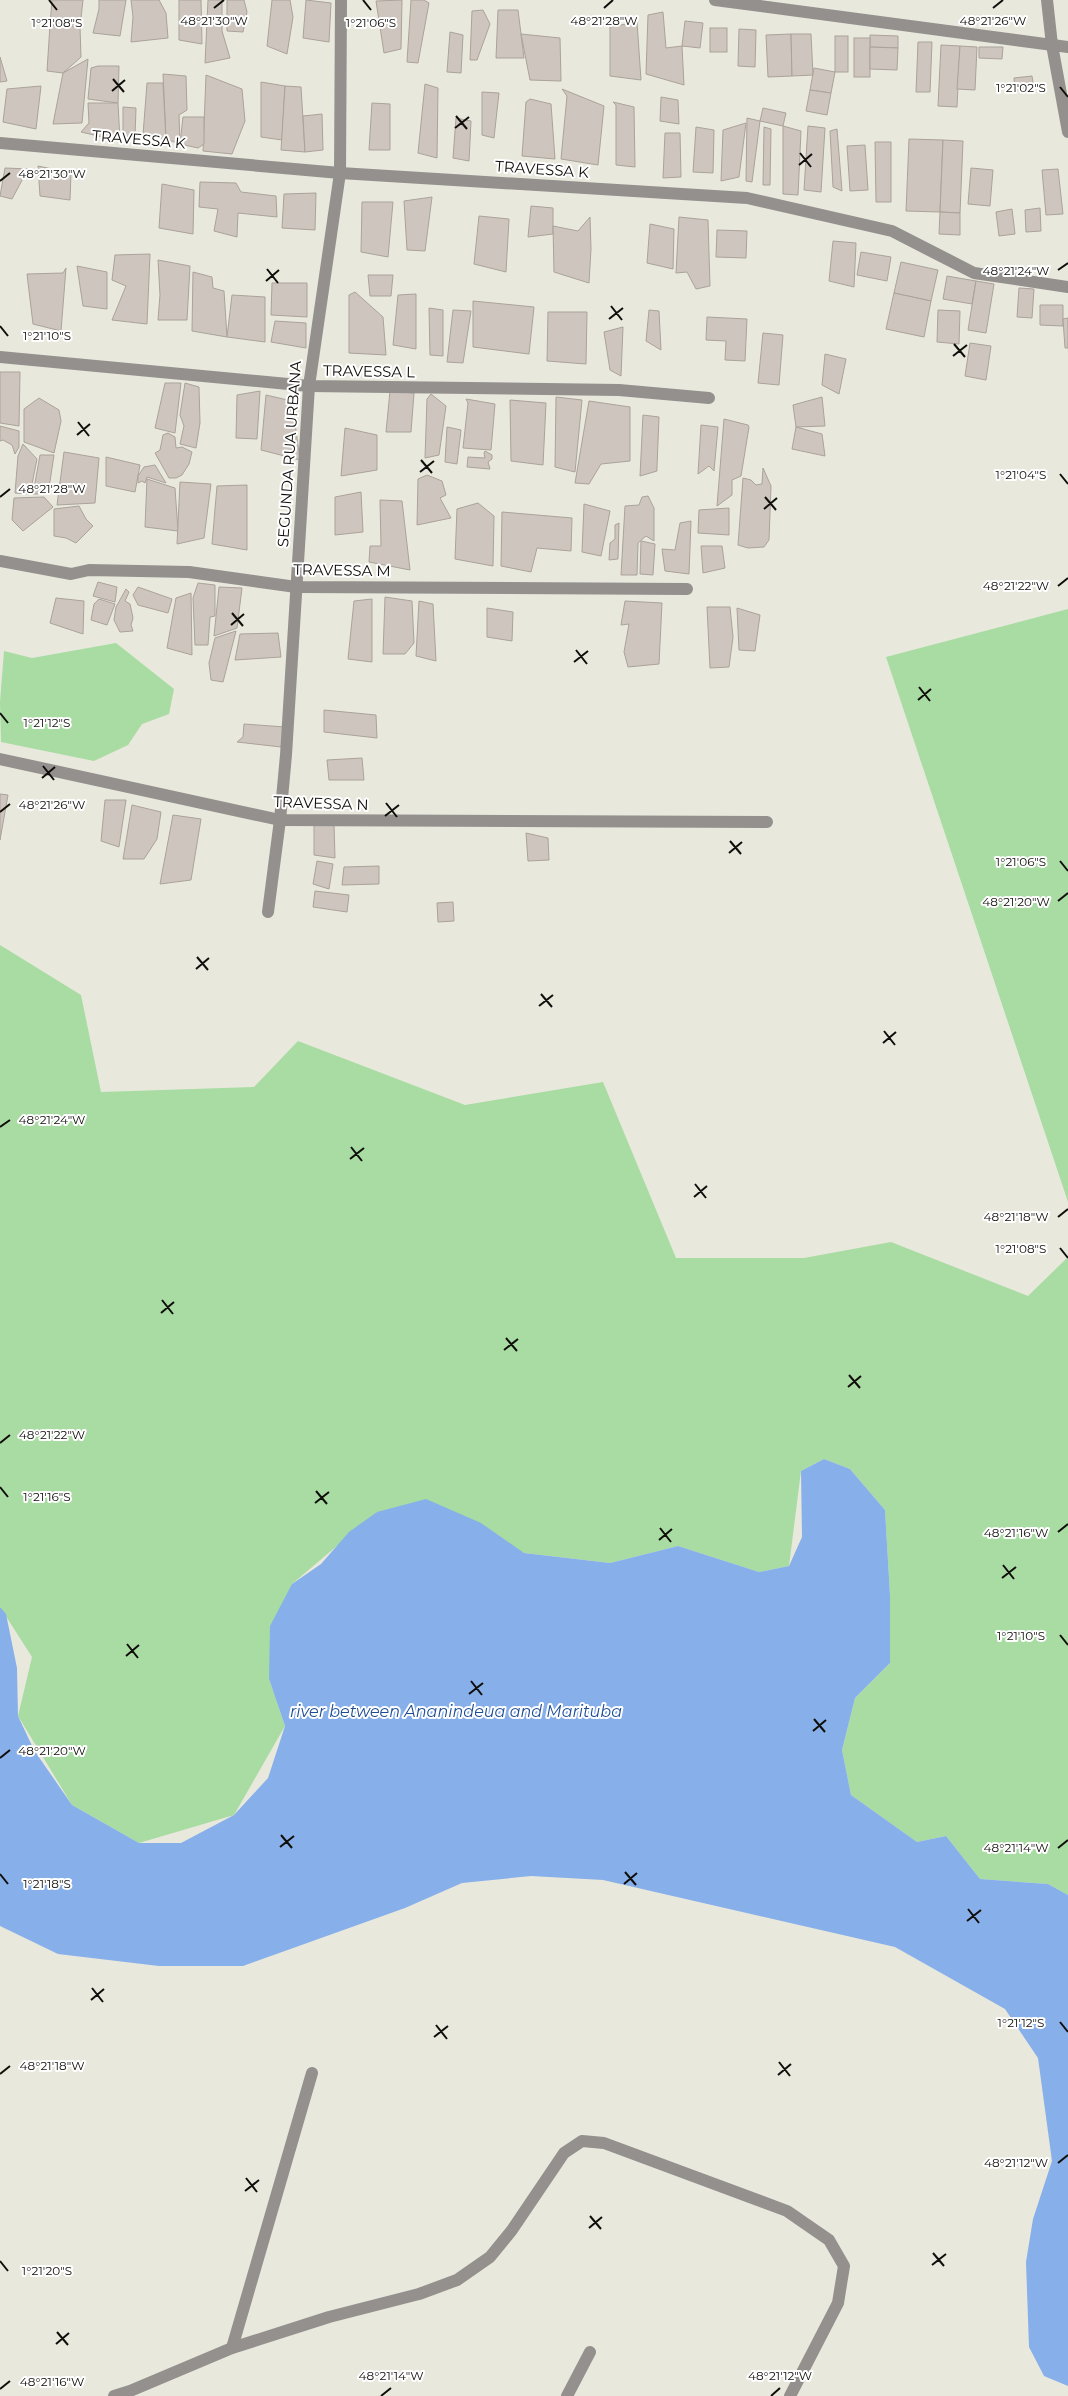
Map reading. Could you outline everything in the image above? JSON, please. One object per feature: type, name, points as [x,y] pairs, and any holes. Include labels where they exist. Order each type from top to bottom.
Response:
[{"type":"street","name":"SEGUNDA RUA URBANA","points":[[268,912],[280,820],[309,386],[340,173],[341,0]]},
{"type":"street","points":[[715,0],[1068,47]]},
{"type":"street","points":[[1047,0],[1052,44],[1068,132]]},
{"type":"street","name":"TRAVESSA K","points":[[0,143],[340,173],[747,198],[892,230],[974,274],[1068,287]]},
{"type":"street","name":"TRAVESSA L","points":[[0,357],[309,386],[619,390],[709,398]]},
{"type":"street","name":"TRAVESSA M","points":[[0,561],[71,574],[89,570],[189,572],[296,587],[687,589]]},
{"type":"street","name":"TRAVESSA N","points":[[0,759],[280,820],[767,822]]},
{"type":"street","points":[[232,2348],[312,2073]]},
{"type":"street","points":[[114,2396],[134,2394],[232,2348],[329,2317],[419,2294],[457,2280],[490,2257],[512,2230],[564,2153],[582,2141],[604,2143],[787,2211],[829,2240],[844,2266],[838,2303],[790,2396]]},
{"type":"street","points":[[567,2396],[590,2352]]},
{"type":"green space","points":[[1068,609],[1068,1202],[886,657]]},
{"type":"green space","points":[[116,643],[174,689],[169,714],[142,724],[128,745],[94,761],[1,742],[0,702],[4,651],[32,658]]},
{"type":"green space","points":[[0,945],[81,995],[101,1092],[254,1087],[298,1041],[465,1105],[603,1082],[676,1258],[804,1258],[891,1242],[1028,1296],[1068,1257],[1068,1895],[1048,1884],[980,1879],[946,1836],[917,1842],[851,1795],[842,1750],[855,1698],[890,1663],[890,1595],[885,1510],[850,1469],[824,1459],[801,1471],[789,1566],[759,1572],[678,1546],[610,1563],[524,1553],[377,1512],[292,1584],[269,1679],[285,1726],[234,1815],[139,1843],[72,1805],[18,1716],[32,1657],[0,1607]]},
{"type":"water","name":"river between Ananindeua and Marituba","points":[[824,1459],[850,1469],[885,1510],[890,1595],[890,1663],[855,1698],[842,1750],[851,1795],[917,1842],[946,1836],[980,1879],[1048,1884],[1068,1895],[1068,2386],[1044,2376],[1029,2347],[1026,2262],[1033,2219],[1052,2161],[1038,2058],[1005,2009],[895,1947],[603,1880],[531,1876],[462,1883],[405,1908],[243,1966],[159,1966],[58,1954],[0,1926],[0,1607],[6,1614],[17,1668],[18,1716],[34,1750],[72,1805],[139,1843],[181,1843],[234,1815],[268,1778],[285,1726],[269,1679],[270,1626],[292,1584],[321,1564],[349,1532],[377,1512],[426,1499],[481,1523],[524,1553],[610,1563],[678,1546],[759,1572],[789,1566],[802,1537],[801,1471]]},
{"type":"building","points":[[52,0],[83,0],[80,27],[50,25]]},
{"type":"building","points":[[99,0],[126,0],[120,36],[93,33],[99,9]]},
{"type":"building","points":[[131,0],[159,0],[166,13],[168,38],[131,42],[133,17]]},
{"type":"building","points":[[179,0],[201,0],[202,44],[179,40]]},
{"type":"building","points":[[208,0],[222,0],[222,31],[230,58],[205,63]]},
{"type":"building","points":[[227,0],[244,0],[247,12],[243,32],[227,31]]},
{"type":"building","points":[[272,0],[290,0],[293,17],[287,54],[267,46]]},
{"type":"building","points":[[306,0],[331,3],[329,42],[303,38]]},
{"type":"building","points":[[402,0],[401,49],[384,53],[376,1]]},
{"type":"building","points":[[411,0],[424,0],[429,3],[418,63],[407,62]]},
{"type":"building","points":[[483,10],[490,24],[477,60],[470,60],[472,11]]},
{"type":"building","points":[[498,10],[518,10],[524,58],[496,58]]},
{"type":"building","points":[[663,12],[666,48],[682,46],[684,85],[646,74],[648,15]]},
{"type":"building","points":[[685,21],[703,23],[700,48],[682,46]]},
{"type":"building","points":[[637,22],[641,80],[610,76],[610,27]]},
{"type":"building","points":[[50,25],[80,27],[81,57],[63,73],[47,71]]},
{"type":"building","points":[[710,28],[727,28],[727,52],[710,52]]},
{"type":"building","points":[[739,29],[756,30],[755,67],[738,66]]},
{"type":"building","points":[[450,32],[463,35],[461,73],[447,72]]},
{"type":"building","points":[[521,34],[560,38],[561,81],[530,80]]},
{"type":"building","points":[[791,34],[792,76],[768,77],[766,35]]},
{"type":"building","points":[[791,34],[811,34],[813,75],[792,76]]},
{"type":"building","points":[[870,35],[898,36],[898,48],[870,47]]},
{"type":"building","points":[[835,36],[848,36],[848,72],[835,72]]},
{"type":"building","points":[[854,38],[870,38],[870,77],[854,77]]},
{"type":"building","points":[[918,42],[932,42],[930,92],[916,92]]},
{"type":"building","points":[[941,45],[960,46],[957,107],[938,106]]},
{"type":"building","points":[[960,46],[977,47],[975,90],[957,89]]},
{"type":"building","points":[[870,47],[898,48],[897,70],[870,69]]},
{"type":"building","points":[[979,47],[1003,47],[1002,59],[979,58]]},
{"type":"building","points":[[0,57],[7,81],[0,82]]},
{"type":"building","points":[[88,59],[82,123],[53,124],[63,73]]},
{"type":"building","points":[[119,66],[118,103],[88,99],[91,68]]},
{"type":"building","points":[[814,68],[835,72],[831,93],[810,90]]},
{"type":"building","points":[[163,74],[186,76],[187,110],[179,115],[180,144],[166,139]]},
{"type":"building","points":[[206,75],[242,89],[245,121],[232,154],[203,151]]},
{"type":"building","points":[[1032,76],[1034,89],[1015,91],[1014,78]]},
{"type":"building","points":[[261,82],[285,86],[282,140],[261,137]]},
{"type":"building","points":[[147,83],[163,83],[166,139],[143,135]]},
{"type":"building","points":[[425,84],[438,88],[437,158],[418,153]]},
{"type":"building","points":[[41,86],[36,129],[3,122],[7,89]]},
{"type":"building","points":[[285,86],[301,87],[305,152],[281,150]]},
{"type":"building","points":[[562,89],[604,106],[598,165],[561,159],[567,96]]},
{"type":"building","points":[[810,90],[831,93],[827,115],[806,111]]},
{"type":"building","points":[[482,92],[499,93],[494,138],[482,135]]},
{"type":"building","points":[[661,97],[678,100],[679,124],[660,121]]},
{"type":"building","points":[[530,99],[551,104],[555,159],[522,156],[526,102]]},
{"type":"building","points":[[613,102],[634,107],[635,167],[616,165],[616,105]]},
{"type":"building","points":[[88,103],[118,103],[120,141],[81,132],[89,123]]},
{"type":"building","points":[[372,103],[390,104],[390,150],[369,150]]},
{"type":"building","points":[[123,107],[136,108],[135,137],[123,136]]},
{"type":"building","points":[[763,108],[786,113],[783,126],[760,121]]},
{"type":"building","points":[[322,114],[323,150],[305,152],[303,116]]},
{"type":"building","points":[[183,117],[204,117],[204,144],[198,148],[180,144]]},
{"type":"building","points":[[456,118],[471,121],[469,161],[453,158]]},
{"type":"building","points":[[747,118],[760,121],[752,182],[746,181]]},
{"type":"building","points":[[746,123],[739,177],[721,181],[723,130]]},
{"type":"building","points":[[783,126],[801,131],[798,195],[783,194]]},
{"type":"building","points":[[808,126],[825,128],[821,192],[804,190]]},
{"type":"building","points":[[696,127],[714,130],[713,173],[693,172]]},
{"type":"building","points":[[764,127],[771,129],[770,185],[763,185]]},
{"type":"building","points":[[837,129],[842,191],[833,187],[830,131]]},
{"type":"building","points":[[665,133],[680,133],[681,177],[663,178]]},
{"type":"building","points":[[909,139],[943,140],[940,212],[906,211]]},
{"type":"building","points":[[943,140],[963,141],[960,213],[940,212]]},
{"type":"building","points":[[875,142],[891,142],[891,202],[876,202]]},
{"type":"building","points":[[865,145],[868,190],[850,191],[847,146]]},
{"type":"building","points":[[38,166],[71,173],[70,200],[40,196]]},
{"type":"building","points":[[5,168],[28,169],[12,199],[0,196]]},
{"type":"building","points":[[971,168],[993,170],[990,206],[968,204]]},
{"type":"building","points":[[1058,169],[1063,214],[1046,215],[1042,170]]},
{"type":"building","points":[[200,182],[236,183],[241,192],[276,196],[277,217],[238,213],[237,237],[214,231],[218,209],[199,207]]},
{"type":"building","points":[[162,184],[194,190],[193,234],[159,228]]},
{"type":"building","points":[[316,193],[315,230],[282,228],[284,194]]},
{"type":"building","points":[[432,197],[425,251],[407,250],[404,201]]},
{"type":"building","points":[[362,202],[393,202],[388,257],[361,252]]},
{"type":"building","points":[[531,206],[553,208],[553,234],[528,237]]},
{"type":"building","points":[[1040,208],[1041,231],[1026,232],[1025,210]]},
{"type":"building","points":[[1012,209],[1015,234],[999,236],[996,212]]},
{"type":"building","points":[[940,212],[960,213],[960,235],[939,234]]},
{"type":"building","points":[[479,216],[509,219],[506,272],[474,264]]},
{"type":"building","points":[[590,217],[589,283],[554,272],[553,226],[578,231]]},
{"type":"building","points":[[679,217],[708,220],[710,286],[696,289],[687,272],[676,273]]},
{"type":"building","points":[[650,224],[674,229],[673,269],[647,263]]},
{"type":"building","points":[[717,230],[747,231],[746,258],[716,257]]},
{"type":"building","points":[[833,241],[856,243],[854,287],[829,281]]},
{"type":"building","points":[[861,252],[891,257],[887,281],[857,275]]},
{"type":"building","points":[[150,254],[147,324],[112,320],[126,286],[112,280],[115,255]]},
{"type":"building","points":[[158,260],[190,266],[187,320],[158,320],[160,295]]},
{"type":"building","points":[[901,262],[938,270],[931,301],[894,293]]},
{"type":"building","points":[[77,266],[107,272],[107,309],[83,306]]},
{"type":"building","points":[[66,268],[61,331],[33,324],[27,274],[63,273]]},
{"type":"building","points":[[193,272],[212,277],[213,288],[224,291],[227,337],[192,331]]},
{"type":"building","points":[[368,275],[393,275],[391,296],[370,296]]},
{"type":"building","points":[[947,276],[976,281],[972,304],[943,299]]},
{"type":"building","points":[[976,281],[994,284],[986,333],[968,330]]},
{"type":"building","points":[[272,283],[307,283],[307,317],[271,315]]},
{"type":"building","points":[[1019,288],[1034,289],[1032,318],[1017,317]]},
{"type":"building","points":[[355,292],[383,317],[386,355],[349,353],[349,295]]},
{"type":"building","points":[[894,293],[931,301],[924,337],[886,329]]},
{"type":"building","points":[[416,294],[416,349],[393,345],[398,295]]},
{"type":"building","points":[[232,295],[265,297],[265,342],[227,337]]},
{"type":"building","points":[[473,301],[534,307],[529,354],[473,347]]},
{"type":"building","points":[[1040,305],[1063,305],[1063,326],[1040,325]]},
{"type":"building","points":[[429,308],[443,310],[443,356],[430,355]]},
{"type":"building","points":[[453,310],[471,311],[463,363],[447,362]]},
{"type":"building","points":[[649,310],[659,311],[661,350],[646,341]]},
{"type":"building","points":[[938,310],[960,311],[959,344],[937,342]]},
{"type":"building","points":[[548,312],[587,312],[586,364],[547,361]]},
{"type":"building","points":[[707,317],[747,319],[745,361],[725,360],[726,341],[706,340]]},
{"type":"building","points":[[1068,318],[1068,348],[1065,348],[1063,319]]},
{"type":"building","points":[[275,321],[306,323],[306,348],[271,342]]},
{"type":"building","points":[[623,327],[621,376],[610,370],[604,332]]},
{"type":"building","points":[[763,333],[783,335],[779,385],[758,383]]},
{"type":"building","points":[[970,343],[991,346],[986,380],[965,376]]},
{"type":"building","points":[[825,354],[846,359],[839,394],[822,385]]},
{"type":"building","points":[[0,372],[20,372],[19,426],[0,423]]},
{"type":"building","points":[[165,383],[181,383],[175,433],[155,428]]},
{"type":"building","points":[[185,383],[199,387],[200,423],[196,448],[180,444],[184,426],[180,415]]},
{"type":"building","points":[[260,391],[257,439],[236,438],[237,395]]},
{"type":"building","points":[[390,391],[414,393],[411,432],[386,432]]},
{"type":"building","points":[[431,394],[446,406],[439,455],[425,458],[427,399]]},
{"type":"building","points":[[266,395],[292,401],[300,460],[261,450]]},
{"type":"building","points":[[556,397],[582,400],[575,472],[555,467]]},
{"type":"building","points":[[822,397],[825,426],[796,427],[793,405]]},
{"type":"building","points":[[39,398],[59,410],[61,421],[54,453],[24,442],[24,409]]},
{"type":"building","points":[[466,399],[495,404],[491,450],[463,448],[468,403]]},
{"type":"building","points":[[510,400],[546,403],[543,465],[511,461]]},
{"type":"building","points":[[589,401],[630,407],[630,461],[601,464],[589,484],[575,483]]},
{"type":"building","points":[[643,415],[659,417],[657,471],[640,476]]},
{"type":"building","points":[[724,419],[748,425],[749,427],[741,476],[732,480],[732,495],[717,506]]},
{"type":"building","points":[[701,425],[718,427],[714,471],[709,466],[698,474]]},
{"type":"building","points":[[0,426],[19,431],[19,447],[15,454],[12,445],[3,440],[0,441]]},
{"type":"building","points":[[447,427],[461,430],[457,464],[445,462]]},
{"type":"building","points":[[796,427],[822,434],[825,456],[792,449]]},
{"type":"building","points":[[345,428],[377,435],[377,470],[341,476]]},
{"type":"building","points":[[168,433],[175,437],[176,448],[182,447],[192,452],[189,464],[182,475],[176,478],[169,478],[155,453],[160,450],[163,435]]},
{"type":"building","points":[[23,444],[37,459],[30,494],[15,493],[18,456]]},
{"type":"building","points":[[485,451],[492,455],[492,459],[488,462],[490,469],[467,467],[468,457],[485,458]]},
{"type":"building","points":[[64,452],[99,458],[95,503],[57,505]]},
{"type":"building","points":[[40,455],[54,455],[49,488],[44,494],[33,494]]},
{"type":"building","points":[[106,457],[140,465],[135,492],[106,486]]},
{"type":"building","points":[[155,465],[166,483],[147,477],[145,483],[142,481],[138,483],[138,476],[144,467]]},
{"type":"building","points":[[763,468],[771,486],[769,540],[764,547],[748,548],[738,545],[743,478],[751,480],[756,485],[762,484]]},
{"type":"building","points":[[427,475],[442,481],[446,495],[440,498],[451,518],[417,525],[418,479]]},
{"type":"building","points":[[147,479],[175,488],[178,531],[145,527]]},
{"type":"building","points":[[180,482],[211,484],[204,538],[177,544]]},
{"type":"building","points":[[247,485],[247,550],[212,544],[217,486]]},
{"type":"building","points":[[361,492],[363,532],[335,535],[335,497]]},
{"type":"building","points":[[648,496],[654,508],[654,541],[646,536],[638,543],[637,575],[621,575],[625,506],[639,505],[642,497]]},
{"type":"building","points":[[44,497],[53,507],[23,531],[12,520],[14,498]]},
{"type":"building","points":[[380,500],[402,501],[410,570],[369,562],[370,546],[381,546]]},
{"type":"building","points":[[478,503],[494,516],[493,566],[455,559],[457,509]]},
{"type":"building","points":[[584,504],[610,511],[601,556],[582,552]]},
{"type":"building","points":[[79,506],[86,519],[93,526],[76,543],[66,538],[54,536],[54,509]]},
{"type":"building","points":[[729,508],[729,535],[698,533],[699,510]]},
{"type":"building","points":[[502,512],[572,518],[571,551],[537,548],[531,572],[501,566]]},
{"type":"building","points":[[691,521],[689,574],[665,571],[662,549],[675,550],[680,523]]},
{"type":"building","points":[[619,523],[618,559],[609,560],[610,543],[615,539],[615,525]]},
{"type":"building","points":[[641,541],[655,544],[653,575],[640,574]]},
{"type":"building","points":[[701,546],[722,546],[725,568],[703,573]]},
{"type":"building","points":[[98,582],[117,587],[115,602],[93,596]]},
{"type":"building","points":[[198,583],[215,585],[215,616],[210,617],[208,645],[195,645],[193,598]]},
{"type":"building","points":[[138,587],[172,599],[168,613],[138,605],[133,595]]},
{"type":"building","points":[[219,587],[242,588],[237,628],[214,636]]},
{"type":"building","points":[[126,589],[129,592],[125,601],[130,604],[133,631],[120,632],[114,620],[116,607]]},
{"type":"building","points":[[191,593],[192,655],[167,648],[176,598]]},
{"type":"building","points":[[385,597],[412,601],[414,643],[405,654],[383,654]]},
{"type":"building","points":[[56,598],[84,601],[83,634],[50,623]]},
{"type":"building","points":[[99,599],[115,604],[107,625],[91,620],[94,604]]},
{"type":"building","points":[[372,599],[372,662],[348,659],[354,601]]},
{"type":"building","points":[[419,601],[433,604],[436,661],[416,656]]},
{"type":"building","points":[[625,601],[662,603],[659,664],[628,667],[624,652],[629,624],[621,625]]},
{"type":"building","points":[[707,607],[730,607],[733,637],[729,667],[710,668]]},
{"type":"building","points":[[487,608],[513,612],[512,641],[487,637]]},
{"type":"building","points":[[737,608],[760,615],[755,651],[739,650]]},
{"type":"building","points":[[236,631],[223,682],[211,680],[209,663],[215,638]]},
{"type":"building","points":[[278,633],[281,657],[235,660],[240,634]]},
{"type":"building","points":[[324,710],[376,715],[377,738],[324,732]]},
{"type":"building","points":[[244,724],[285,727],[281,747],[237,742],[243,737]]},
{"type":"building","points":[[362,758],[364,780],[329,780],[327,760]]},
{"type":"building","points":[[0,794],[8,795],[0,840]]},
{"type":"building","points":[[105,800],[126,800],[119,847],[101,841]]},
{"type":"building","points":[[132,805],[161,812],[157,839],[144,859],[123,859]]},
{"type":"building","points":[[173,815],[201,819],[191,880],[160,884]]},
{"type":"building","points":[[314,823],[334,824],[335,858],[314,855]]},
{"type":"building","points":[[526,833],[548,838],[549,860],[528,861]]},
{"type":"building","points":[[317,861],[333,864],[329,889],[313,884]]},
{"type":"building","points":[[379,866],[379,884],[342,885],[344,867]]},
{"type":"building","points":[[315,891],[349,895],[347,912],[313,907]]},
{"type":"building","points":[[453,902],[454,921],[438,922],[437,903]]}]
